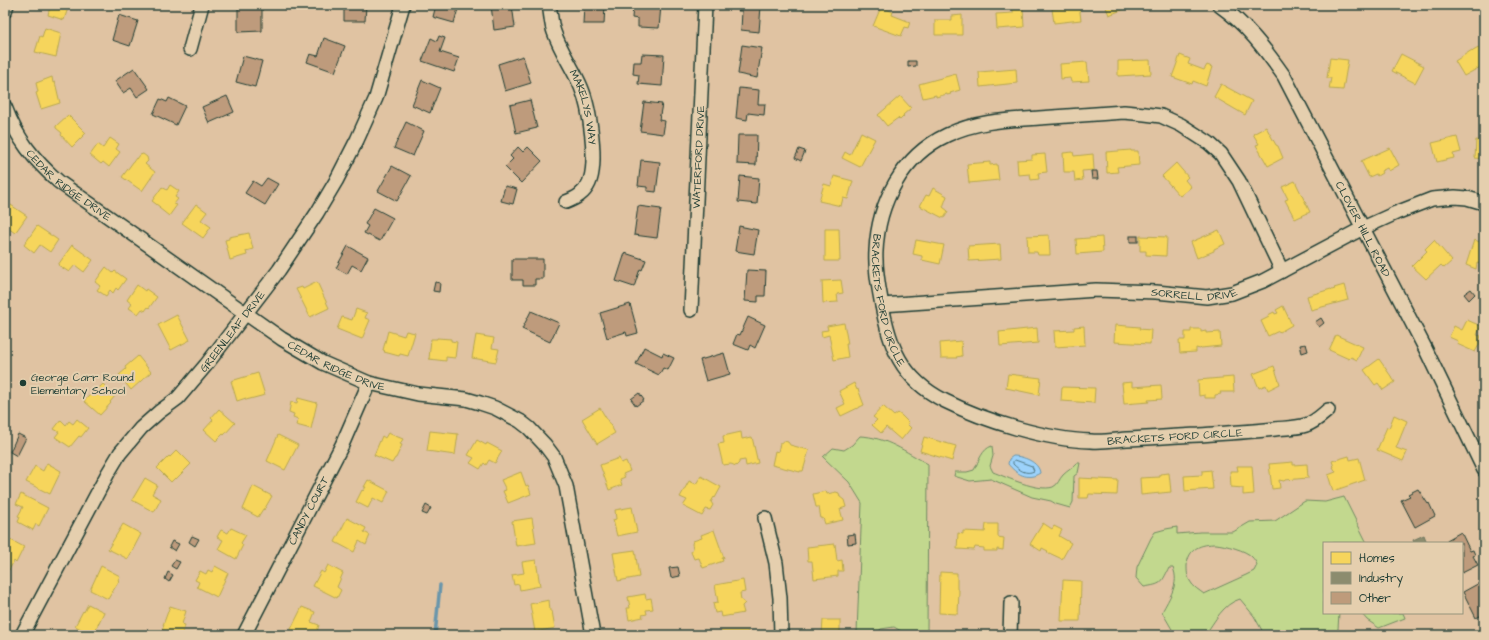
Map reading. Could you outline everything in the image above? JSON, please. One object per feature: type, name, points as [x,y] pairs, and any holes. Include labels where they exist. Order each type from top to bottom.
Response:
[{"type":"street","points":[[5,11],[6,5]]},
{"type":"street","points":[[190,49],[202,5]]},
{"type":"street","name":"GREENLEAF DRIVE","points":[[22,635],[120,453],[141,428],[178,398],[246,314],[279,270],[317,213],[354,147],[376,98],[403,5]]},
{"type":"street","name":"MAKELYS WAY","points":[[549,5],[554,31],[561,49],[581,87],[587,105],[590,122],[592,174],[582,193],[578,197],[566,202]]},
{"type":"street","name":"WATERFORD DRIVE","points":[[691,310],[705,5]]},
{"type":"street","name":"CLOVER HILL ROAD","points":[[1219,5],[1246,27],[1268,52],[1284,76],[1424,348],[1484,470]]},
{"type":"street","name":"CEDAR RIDGE DRIVE","points":[[5,107],[20,141],[54,177],[282,339],[323,363],[369,383],[418,394],[466,400],[494,408],[520,421],[538,436],[554,457],[560,468],[568,491],[593,635]]},
{"type":"street","name":"BRACKETS FORD CIRCLE","points":[[1282,271],[1239,181],[1221,154],[1210,143],[1182,125],[1161,116],[1124,112],[1007,119],[986,122],[961,129],[930,144],[916,156],[899,176],[890,191],[878,231],[876,252],[877,274],[884,319],[896,354],[906,372],[929,392],[945,401],[976,414],[1028,432],[1059,438],[1094,442],[1256,431],[1307,425],[1317,420],[1328,410]]},
{"type":"street","name":"SORRELL DRIVE","points":[[882,305],[1096,290],[1156,292],[1207,297],[1232,293],[1263,281],[1363,228],[1432,199],[1455,197],[1467,198],[1484,203]]},
{"type":"street","name":"CANDY COURT","points":[[244,635],[342,445],[369,383]]},
{"type":"street","points":[[765,518],[776,563],[781,635]]},
{"type":"street","points":[[1010,635],[1011,602]]},
{"type":"green space","points":[[860,436],[887,442],[928,464],[927,635],[908,635],[894,627],[881,629],[874,635],[857,633],[862,503],[849,482],[823,457],[833,448],[844,450],[852,445]]},
{"type":"green space","points":[[992,446],[993,456],[990,466],[993,472],[1031,486],[1047,488],[1053,487],[1065,473],[1077,463],[1080,463],[1078,473],[1074,476],[1073,502],[1070,508],[1051,501],[1032,497],[991,479],[970,481],[954,476],[955,472],[967,472],[974,470],[983,453]]},
{"type":"green space","points":[[1344,497],[1366,542],[1323,542],[1323,614],[1339,614],[1339,635],[1264,634],[1254,616],[1240,599],[1234,601],[1224,609],[1205,635],[1173,635],[1173,631],[1162,612],[1173,591],[1175,574],[1173,568],[1169,568],[1158,584],[1144,587],[1136,578],[1137,567],[1155,532],[1177,527],[1177,534],[1233,532],[1250,522],[1275,521],[1305,501],[1325,502]],"holes":[[[1216,544],[1235,548],[1249,554],[1253,558],[1257,565],[1254,571],[1204,594],[1194,587],[1189,579],[1187,566],[1190,555],[1196,548]]]},
{"type":"green space","points":[[1362,614],[1403,614],[1405,618],[1379,628],[1367,620]]},
{"type":"water","points":[[1013,456],[1030,460],[1037,466],[1040,473],[1027,476],[1018,473],[1008,464],[1009,459]]},
{"type":"building: Homes","points":[[48,5],[69,5],[64,20],[48,15],[50,6]]},
{"type":"building: Homes","points":[[1069,5],[1079,5],[1081,20],[1054,23],[1052,9],[1069,7]]},
{"type":"building: Homes","points":[[1105,5],[1135,5],[1109,15]]},
{"type":"building: Homes","points":[[881,7],[893,12],[892,15],[910,22],[908,28],[905,27],[901,36],[873,26]]},
{"type":"building: Homes","points":[[1023,8],[1024,27],[997,29],[996,14],[1013,13],[1013,9]]},
{"type":"building: Homes","points":[[962,15],[962,35],[935,35],[935,20],[952,20],[952,16]]},
{"type":"building: Homes","points":[[45,28],[61,33],[56,57],[35,52],[40,36],[42,37]]},
{"type":"building: Homes","points":[[1484,45],[1484,67],[1482,66],[1464,76],[1455,61],[1472,50],[1473,51]]},
{"type":"building: Homes","points":[[1401,54],[1424,66],[1415,83],[1392,71]]},
{"type":"building: Homes","points":[[1180,55],[1190,59],[1188,64],[1204,70],[1207,65],[1212,67],[1206,86],[1193,81],[1192,84],[1172,77]]},
{"type":"building: Homes","points":[[1330,58],[1348,60],[1343,90],[1329,89],[1331,78],[1327,78]]},
{"type":"building: Homes","points":[[1150,60],[1151,74],[1118,76],[1118,61]]},
{"type":"building: Homes","points":[[1087,62],[1089,81],[1071,82],[1070,78],[1061,79],[1060,64]]},
{"type":"building: Homes","points":[[1016,69],[1017,83],[980,87],[979,72]]},
{"type":"building: Homes","points":[[956,74],[960,90],[947,95],[936,97],[936,95],[923,98],[919,84]]},
{"type":"building: Homes","points":[[52,77],[53,83],[55,82],[60,103],[41,109],[36,93],[38,92],[36,83]]},
{"type":"building: Homes","points":[[1221,84],[1252,101],[1245,115],[1214,97]]},
{"type":"building: Homes","points":[[900,96],[911,108],[900,120],[898,118],[887,126],[878,115]]},
{"type":"building: Homes","points":[[68,115],[86,133],[72,147],[61,135],[62,133],[56,128],[56,126]]},
{"type":"building: Homes","points":[[1266,127],[1278,146],[1283,158],[1268,166],[1256,145],[1259,144],[1253,134]]},
{"type":"building: Homes","points":[[861,132],[875,139],[860,167],[842,158],[845,152],[850,155]]},
{"type":"building: Homes","points":[[1457,137],[1461,152],[1453,154],[1454,158],[1437,162],[1432,143]]},
{"type":"building: Homes","points":[[110,138],[119,144],[116,149],[120,152],[109,167],[103,162],[101,164],[90,155],[98,144],[103,148]]},
{"type":"building: Homes","points":[[1476,140],[1484,141],[1484,159],[1475,158]]},
{"type":"building: Homes","points":[[1390,148],[1399,165],[1389,171],[1387,168],[1381,171],[1382,173],[1377,176],[1376,174],[1369,177],[1361,161]]},
{"type":"building: Homes","points":[[1131,150],[1138,151],[1139,165],[1117,167],[1118,172],[1107,173],[1106,152]]},
{"type":"building: Homes","points":[[1073,152],[1074,156],[1093,154],[1094,170],[1082,171],[1083,180],[1075,181],[1074,172],[1064,172],[1063,153]]},
{"type":"building: Homes","points":[[143,154],[147,157],[148,161],[145,164],[155,172],[142,191],[122,177],[136,158],[137,159]]},
{"type":"building: Homes","points":[[1045,154],[1047,172],[1038,173],[1039,179],[1031,180],[1030,174],[1018,175],[1017,160],[1032,159],[1032,155]]},
{"type":"building: Homes","points":[[990,162],[990,165],[997,164],[999,180],[969,183],[967,164]]},
{"type":"building: Homes","points":[[1176,163],[1188,177],[1185,180],[1191,187],[1180,196],[1162,176]]},
{"type":"building: Homes","points":[[834,176],[853,181],[848,199],[843,198],[841,206],[819,201],[824,184],[831,186]]},
{"type":"building: Homes","points":[[1295,181],[1310,212],[1295,219],[1285,200],[1288,199],[1282,187]]},
{"type":"building: Homes","points":[[170,185],[179,191],[175,197],[178,199],[174,204],[177,205],[169,216],[152,201],[162,187],[167,190]]},
{"type":"building: Homes","points":[[933,188],[947,196],[943,207],[948,211],[943,218],[920,206],[926,195],[929,196]]},
{"type":"building: Homes","points":[[5,201],[27,216],[15,233],[5,226]]},
{"type":"building: Homes","points":[[196,204],[207,212],[201,220],[211,227],[203,238],[182,223]]},
{"type":"building: Homes","points":[[37,226],[58,240],[50,252],[40,245],[34,253],[24,245]]},
{"type":"building: Homes","points":[[825,229],[839,229],[840,261],[825,261]]},
{"type":"building: Homes","points":[[1219,230],[1225,244],[1214,249],[1214,251],[1197,258],[1191,242]]},
{"type":"building: Homes","points":[[249,233],[253,249],[246,251],[247,255],[230,260],[225,240],[229,239],[229,237]]},
{"type":"building: Homes","points":[[1049,235],[1050,255],[1038,255],[1037,252],[1028,252],[1027,236]]},
{"type":"building: Homes","points":[[1140,236],[1167,237],[1166,256],[1146,255],[1146,251],[1140,251]]},
{"type":"building: Homes","points":[[1102,237],[1103,252],[1077,254],[1076,239]]},
{"type":"building: Homes","points":[[916,240],[944,245],[940,264],[922,260],[922,256],[913,254]]},
{"type":"building: Homes","points":[[1434,240],[1452,261],[1444,268],[1441,265],[1426,279],[1412,266],[1427,251],[1425,249]]},
{"type":"building: Homes","points":[[1474,240],[1484,243],[1484,265],[1477,263],[1476,269],[1466,265]]},
{"type":"building: Homes","points":[[1000,244],[1001,259],[969,261],[968,246]]},
{"type":"building: Homes","points":[[72,245],[93,260],[84,272],[75,265],[69,272],[58,265]]},
{"type":"building: Homes","points":[[106,267],[113,273],[115,271],[126,279],[118,290],[116,288],[113,293],[110,290],[106,296],[97,290],[100,286],[95,282]]},
{"type":"building: Homes","points":[[841,280],[843,293],[837,294],[838,302],[823,303],[822,281]]},
{"type":"building: Homes","points":[[317,282],[329,308],[310,317],[296,289],[302,287],[303,289]]},
{"type":"building: Homes","points":[[137,285],[145,291],[146,289],[157,297],[149,308],[148,307],[145,311],[142,309],[138,314],[129,308],[132,304],[127,300]]},
{"type":"building: Homes","points":[[1344,285],[1348,300],[1311,310],[1307,296],[1331,289],[1332,290]]},
{"type":"building: Homes","points":[[1283,306],[1292,325],[1280,332],[1279,331],[1268,336],[1261,321],[1269,317],[1268,315],[1274,312],[1275,314],[1278,313],[1276,310]]},
{"type":"building: Homes","points":[[356,309],[367,313],[365,318],[370,320],[362,339],[337,329],[342,317],[352,320]]},
{"type":"building: Homes","points":[[177,315],[190,340],[171,350],[158,325]]},
{"type":"building: Homes","points":[[1467,320],[1481,326],[1477,335],[1481,336],[1480,343],[1475,352],[1457,344],[1458,341],[1449,337],[1454,326],[1462,330]]},
{"type":"building: Homes","points":[[844,323],[848,344],[846,344],[848,357],[834,360],[829,335],[822,337],[821,331],[828,330],[827,326]]},
{"type":"building: Homes","points":[[1115,325],[1140,327],[1139,329],[1151,330],[1150,344],[1114,342]]},
{"type":"building: Homes","points":[[1084,326],[1085,345],[1055,347],[1054,331],[1074,330],[1074,327]]},
{"type":"building: Homes","points":[[1037,328],[1038,343],[1000,346],[999,332]]},
{"type":"building: Homes","points":[[1191,329],[1201,329],[1201,332],[1206,331],[1206,333],[1220,332],[1221,346],[1200,349],[1196,348],[1196,352],[1180,353],[1179,340],[1185,340],[1185,332],[1191,332]]},
{"type":"building: Homes","points":[[388,331],[404,336],[406,331],[415,333],[408,356],[400,354],[399,356],[384,352],[385,351],[383,350]]},
{"type":"building: Homes","points":[[476,335],[494,338],[492,348],[499,349],[496,362],[472,358]]},
{"type":"building: Homes","points":[[1336,335],[1363,347],[1357,360],[1351,357],[1349,359],[1329,350]]},
{"type":"building: Homes","points":[[431,339],[451,339],[451,341],[457,342],[455,358],[446,357],[446,361],[429,359]]},
{"type":"building: Homes","points":[[961,341],[962,356],[956,357],[957,358],[941,358],[940,343]]},
{"type":"building: Homes","points":[[138,356],[151,372],[131,390],[119,375],[126,369],[125,367]]},
{"type":"building: Homes","points":[[1379,359],[1395,382],[1383,390],[1378,383],[1375,385],[1364,370]]},
{"type":"building: Homes","points":[[1274,366],[1280,384],[1268,390],[1266,385],[1259,388],[1253,374]]},
{"type":"building: Homes","points":[[258,373],[265,395],[237,401],[231,381]]},
{"type":"building: Homes","points":[[1008,374],[1041,378],[1039,395],[1006,388]]},
{"type":"building: Homes","points":[[1233,377],[1234,392],[1220,392],[1221,394],[1215,395],[1215,398],[1205,398],[1205,395],[1199,396],[1198,380]]},
{"type":"building: Homes","points":[[1132,382],[1132,387],[1161,385],[1162,399],[1148,400],[1149,402],[1124,404],[1122,383]]},
{"type":"building: Homes","points":[[854,383],[864,405],[841,416],[837,408],[845,404],[839,391]]},
{"type":"building: Homes","points":[[103,384],[115,396],[100,415],[84,401]]},
{"type":"building: Homes","points":[[1062,387],[1095,388],[1094,403],[1061,401]]},
{"type":"building: Homes","points":[[298,398],[317,403],[311,429],[296,425],[298,419],[293,417],[294,414],[289,412],[291,402],[297,403]]},
{"type":"building: Homes","points":[[883,406],[894,416],[898,413],[909,423],[907,424],[911,428],[901,440],[886,427],[881,433],[872,425],[877,420],[873,417]]},
{"type":"building: Homes","points":[[600,408],[615,433],[597,444],[582,419]]},
{"type":"building: Homes","points":[[219,409],[235,423],[216,441],[204,430],[213,420],[211,418]]},
{"type":"building: Homes","points":[[1394,415],[1407,421],[1396,448],[1407,452],[1403,461],[1377,450]]},
{"type":"building: Homes","points":[[77,419],[88,428],[70,447],[55,437],[59,432],[54,429],[61,420],[66,425],[69,421],[73,424]]},
{"type":"building: Homes","points":[[430,431],[458,434],[455,455],[427,451]]},
{"type":"building: Homes","points":[[741,432],[742,439],[752,437],[758,463],[746,466],[745,460],[739,461],[736,466],[731,464],[723,465],[718,444],[724,443],[723,436]]},
{"type":"building: Homes","points":[[388,433],[403,439],[400,444],[402,445],[392,463],[374,455],[382,436],[385,438]]},
{"type":"building: Homes","points":[[278,435],[298,445],[285,470],[267,461]]},
{"type":"building: Homes","points":[[924,437],[956,446],[952,461],[920,451]]},
{"type":"building: Homes","points":[[477,440],[486,445],[487,443],[502,451],[495,463],[489,460],[486,465],[484,463],[480,469],[470,463],[474,458],[468,455]]},
{"type":"building: Homes","points":[[784,441],[788,442],[790,445],[809,450],[803,471],[800,472],[772,465],[775,451],[778,452],[780,443]]},
{"type":"building: Homes","points":[[177,450],[191,464],[171,482],[157,468]]},
{"type":"building: Homes","points":[[1349,456],[1350,460],[1359,458],[1365,480],[1333,491],[1328,475],[1336,472],[1332,461]]},
{"type":"building: Homes","points":[[619,458],[621,463],[626,461],[630,471],[623,474],[625,477],[620,479],[622,485],[609,490],[600,465]]},
{"type":"building: Homes","points":[[1293,462],[1293,465],[1307,464],[1308,478],[1284,481],[1279,480],[1280,488],[1272,489],[1269,464]]},
{"type":"building: Homes","points":[[47,463],[61,471],[50,494],[26,482],[35,466],[43,471]]},
{"type":"building: Homes","points":[[1237,466],[1252,466],[1254,494],[1243,495],[1243,488],[1231,487],[1230,471],[1238,471]]},
{"type":"building: Homes","points":[[1211,470],[1213,489],[1185,491],[1184,476],[1202,475],[1202,471]]},
{"type":"building: Homes","points":[[521,472],[526,486],[528,485],[531,494],[508,503],[503,491],[506,490],[501,480]]},
{"type":"building: Homes","points":[[1169,473],[1171,492],[1141,495],[1140,478],[1160,477],[1160,474]]},
{"type":"building: Homes","points":[[701,476],[721,487],[711,502],[713,505],[710,510],[706,509],[702,516],[683,506],[687,500],[680,497],[689,481],[696,484]]},
{"type":"building: Homes","points":[[145,478],[157,485],[152,494],[161,499],[154,512],[132,500]]},
{"type":"building: Homes","points":[[1079,478],[1118,480],[1117,495],[1089,494],[1088,498],[1079,498]]},
{"type":"building: Homes","points":[[368,480],[389,491],[383,503],[373,498],[368,508],[356,502],[362,490],[363,491],[366,487],[364,487]]},
{"type":"building: Homes","points":[[253,486],[272,496],[258,517],[243,509]]},
{"type":"building: Homes","points":[[826,491],[827,494],[836,492],[839,493],[840,497],[844,500],[846,507],[840,509],[843,520],[825,524],[823,518],[821,519],[819,507],[816,507],[813,494]]},
{"type":"building: Homes","points":[[21,494],[48,508],[39,526],[36,524],[33,530],[18,522],[20,517],[18,516],[23,507],[16,504]]},
{"type":"building: Homes","points":[[632,507],[637,532],[617,536],[613,520],[616,519],[615,510]]},
{"type":"building: Homes","points":[[347,518],[366,528],[364,532],[370,535],[366,545],[359,541],[354,552],[335,542]]},
{"type":"building: Homes","points":[[532,518],[536,543],[516,546],[512,521]]},
{"type":"building: Homes","points":[[1043,523],[1052,529],[1054,526],[1062,530],[1059,536],[1071,543],[1062,559],[1042,548],[1041,551],[1030,544]]},
{"type":"building: Homes","points":[[123,524],[141,534],[128,559],[108,549]]},
{"type":"building: Homes","points":[[986,524],[998,524],[998,537],[1004,538],[1003,550],[997,549],[997,551],[984,551],[984,548],[975,547],[974,550],[957,549],[958,533],[963,534],[963,531],[985,532]]},
{"type":"building: Homes","points":[[231,528],[246,535],[241,543],[243,545],[236,559],[218,549],[223,540],[217,537],[221,530],[228,533]]},
{"type":"building: Homes","points":[[714,530],[724,558],[722,558],[723,561],[703,568],[699,558],[694,559],[691,552],[693,548],[692,544],[693,541],[702,538],[701,535]]},
{"type":"building: Homes","points":[[11,540],[24,547],[16,563],[14,561],[9,570],[5,568],[5,546],[7,547]]},
{"type":"building: Homes","points":[[835,544],[837,561],[842,560],[843,571],[838,571],[838,576],[814,579],[812,561],[808,561],[807,547]]},
{"type":"building: Homes","points":[[635,550],[639,577],[618,581],[613,553]]},
{"type":"building: Homes","points":[[536,560],[540,586],[520,590],[519,584],[514,585],[512,575],[524,573],[522,562]]},
{"type":"building: Homes","points":[[328,565],[343,573],[337,587],[341,590],[337,598],[313,586],[321,571],[324,573]]},
{"type":"building: Homes","points":[[101,566],[120,576],[119,581],[108,599],[90,590]]},
{"type":"building: Homes","points":[[215,566],[228,573],[217,597],[197,587],[199,582],[195,580],[200,571],[206,574],[208,570],[212,572]]},
{"type":"building: Homes","points":[[940,572],[957,573],[957,589],[959,590],[958,614],[939,613]]},
{"type":"building: Homes","points":[[743,580],[745,592],[740,593],[741,600],[745,603],[742,606],[744,613],[721,617],[720,612],[715,613],[713,603],[718,602],[715,585]]},
{"type":"building: Homes","points":[[1063,580],[1081,581],[1080,621],[1061,621]]},
{"type":"building: Homes","points":[[645,594],[646,599],[651,598],[653,609],[646,610],[647,614],[642,615],[643,617],[629,620],[627,608],[630,608],[628,597]]},
{"type":"building: Homes","points":[[549,600],[550,611],[552,611],[555,628],[535,632],[530,604]]},
{"type":"building: Homes","points":[[88,604],[104,612],[93,635],[75,626]]},
{"type":"building: Homes","points":[[170,606],[186,611],[182,624],[185,625],[182,635],[177,635],[162,630]]},
{"type":"building: Homes","points":[[302,607],[315,612],[311,622],[319,625],[316,635],[304,635],[297,631],[296,634],[290,631]]},
{"type":"building: Homes","points":[[823,620],[840,620],[840,635],[816,635],[822,634]]},
{"type":"building: Homes","points":[[721,631],[748,631],[747,635],[721,635]]},
{"type":"building: Industry","points":[[1424,535],[1427,542],[1414,542],[1413,540]]},
{"type":"building: Other","points":[[262,5],[262,31],[238,32],[238,6]]},
{"type":"building: Other","points":[[344,5],[366,5],[365,21],[344,21]]},
{"type":"building: Other","points":[[436,5],[459,5],[454,23],[433,17]]},
{"type":"building: Other","points":[[491,5],[512,5],[515,27],[494,30]]},
{"type":"building: Other","points":[[584,5],[605,5],[604,24],[583,24]]},
{"type":"building: Other","points":[[661,5],[659,28],[638,27],[638,19],[632,18],[633,6]]},
{"type":"building: Other","points":[[738,5],[761,6],[759,32],[741,30],[742,11],[738,11]]},
{"type":"building: Other","points":[[119,15],[138,21],[130,46],[112,40]]},
{"type":"building: Other","points":[[439,36],[445,38],[440,52],[459,58],[454,72],[422,61],[431,38],[437,41]]},
{"type":"building: Other","points":[[324,38],[345,46],[335,72],[307,62],[310,54],[318,56]]},
{"type":"building: Other","points":[[742,45],[762,48],[757,78],[738,74]]},
{"type":"building: Other","points":[[642,54],[664,55],[662,86],[638,84],[639,75],[633,74],[634,62],[641,62]]},
{"type":"building: Other","points":[[243,56],[262,61],[255,87],[236,82]]},
{"type":"building: Other","points":[[523,56],[531,83],[505,91],[498,64]]},
{"type":"building: Other","points":[[908,61],[916,61],[916,66],[908,67]]},
{"type":"building: Other","points":[[134,68],[149,89],[137,97],[131,88],[123,93],[115,81]]},
{"type":"building: Other","points":[[422,80],[440,88],[430,113],[412,105]]},
{"type":"building: Other","points":[[739,88],[759,90],[758,104],[765,104],[764,115],[748,113],[747,120],[736,118]]},
{"type":"building: Other","points":[[227,96],[234,112],[209,123],[202,107]]},
{"type":"building: Other","points":[[169,98],[185,106],[176,125],[153,114],[160,99],[167,102]]},
{"type":"building: Other","points":[[530,100],[537,128],[516,133],[510,105]]},
{"type":"building: Other","points":[[644,102],[662,104],[659,120],[665,121],[663,134],[640,131]]},
{"type":"building: Other","points":[[406,122],[424,131],[413,156],[394,148]]},
{"type":"building: Other","points":[[738,135],[757,135],[756,165],[737,164]]},
{"type":"building: Other","points":[[518,147],[523,152],[528,147],[542,161],[521,183],[505,167],[513,159],[510,156]]},
{"type":"building: Other","points":[[799,149],[805,151],[801,161],[795,158]]},
{"type":"building: Other","points":[[641,160],[660,162],[656,192],[647,191],[647,187],[638,186]]},
{"type":"building: Other","points":[[392,166],[411,176],[397,201],[378,191]]},
{"type":"building: Other","points":[[1091,171],[1097,171],[1098,179],[1092,179]]},
{"type":"building: Other","points":[[740,176],[759,178],[757,204],[738,202]]},
{"type":"building: Other","points":[[267,178],[278,184],[265,205],[245,193],[253,181],[261,186]]},
{"type":"building: Other","points":[[505,186],[517,189],[513,204],[501,201]]},
{"type":"building: Other","points":[[638,206],[661,209],[657,238],[634,235]]},
{"type":"building: Other","points":[[374,208],[393,218],[380,241],[364,233],[368,226],[365,224]]},
{"type":"building: Other","points":[[739,226],[758,230],[754,254],[735,251]]},
{"type":"building: Other","points":[[1130,236],[1138,236],[1138,242],[1130,242]]},
{"type":"building: Other","points":[[348,246],[368,257],[361,270],[352,265],[347,274],[336,268]]},
{"type":"building: Other","points":[[625,253],[646,260],[642,270],[640,269],[634,287],[616,281]]},
{"type":"building: Other","points":[[512,259],[543,259],[543,279],[535,279],[535,285],[523,285],[523,280],[512,280]]},
{"type":"building: Other","points":[[747,270],[766,271],[765,296],[758,296],[758,302],[745,301]]},
{"type":"building: Other","points":[[435,282],[440,283],[439,292],[433,291]]},
{"type":"building: Other","points":[[1471,289],[1475,294],[1469,300],[1464,294]]},
{"type":"building: Other","points":[[630,304],[638,333],[627,336],[626,332],[607,338],[600,313]]},
{"type":"building: Other","points":[[531,311],[559,323],[550,342],[522,329]]},
{"type":"building: Other","points":[[748,317],[765,325],[755,348],[750,345],[748,350],[733,344],[737,334],[740,335]]},
{"type":"building: Other","points":[[1321,318],[1324,323],[1319,327],[1315,322]]},
{"type":"building: Other","points":[[1306,344],[1308,351],[1302,353],[1300,345]]},
{"type":"building: Other","points":[[644,347],[662,356],[663,353],[674,358],[668,370],[663,368],[659,375],[636,364]]},
{"type":"building: Other","points":[[724,353],[730,374],[706,381],[700,360]]},
{"type":"building: Other","points":[[639,393],[644,400],[636,406],[631,399]]},
{"type":"building: Other","points":[[18,434],[26,438],[17,456],[10,452]]},
{"type":"building: Other","points":[[1418,489],[1428,504],[1429,503],[1435,516],[1415,527],[1401,500],[1410,496],[1408,494]]},
{"type":"building: Other","points":[[426,505],[431,508],[427,515],[422,513]]},
{"type":"building: Other","points":[[1461,532],[1470,551],[1473,550],[1475,555],[1473,556],[1478,565],[1463,572],[1463,542],[1448,542],[1447,540]]},
{"type":"building: Other","points":[[855,534],[856,543],[848,544],[847,535]]},
{"type":"building: Other","points":[[192,536],[199,539],[195,546],[189,542]]},
{"type":"building: Other","points":[[172,541],[179,544],[175,551],[169,547]]},
{"type":"building: Other","points":[[175,560],[180,562],[176,569],[171,566]]},
{"type":"building: Other","points":[[678,567],[680,576],[671,578],[669,568]]},
{"type":"building: Other","points":[[168,572],[173,575],[169,582],[165,579]]},
{"type":"building: Other","points":[[1483,581],[1484,614],[1476,618],[1463,592]]},
{"type":"waterway","points":[[435,635],[440,585]]},
{"type":"place","name":"George Carr Round Elementary School","points":[[23,383]]}]
